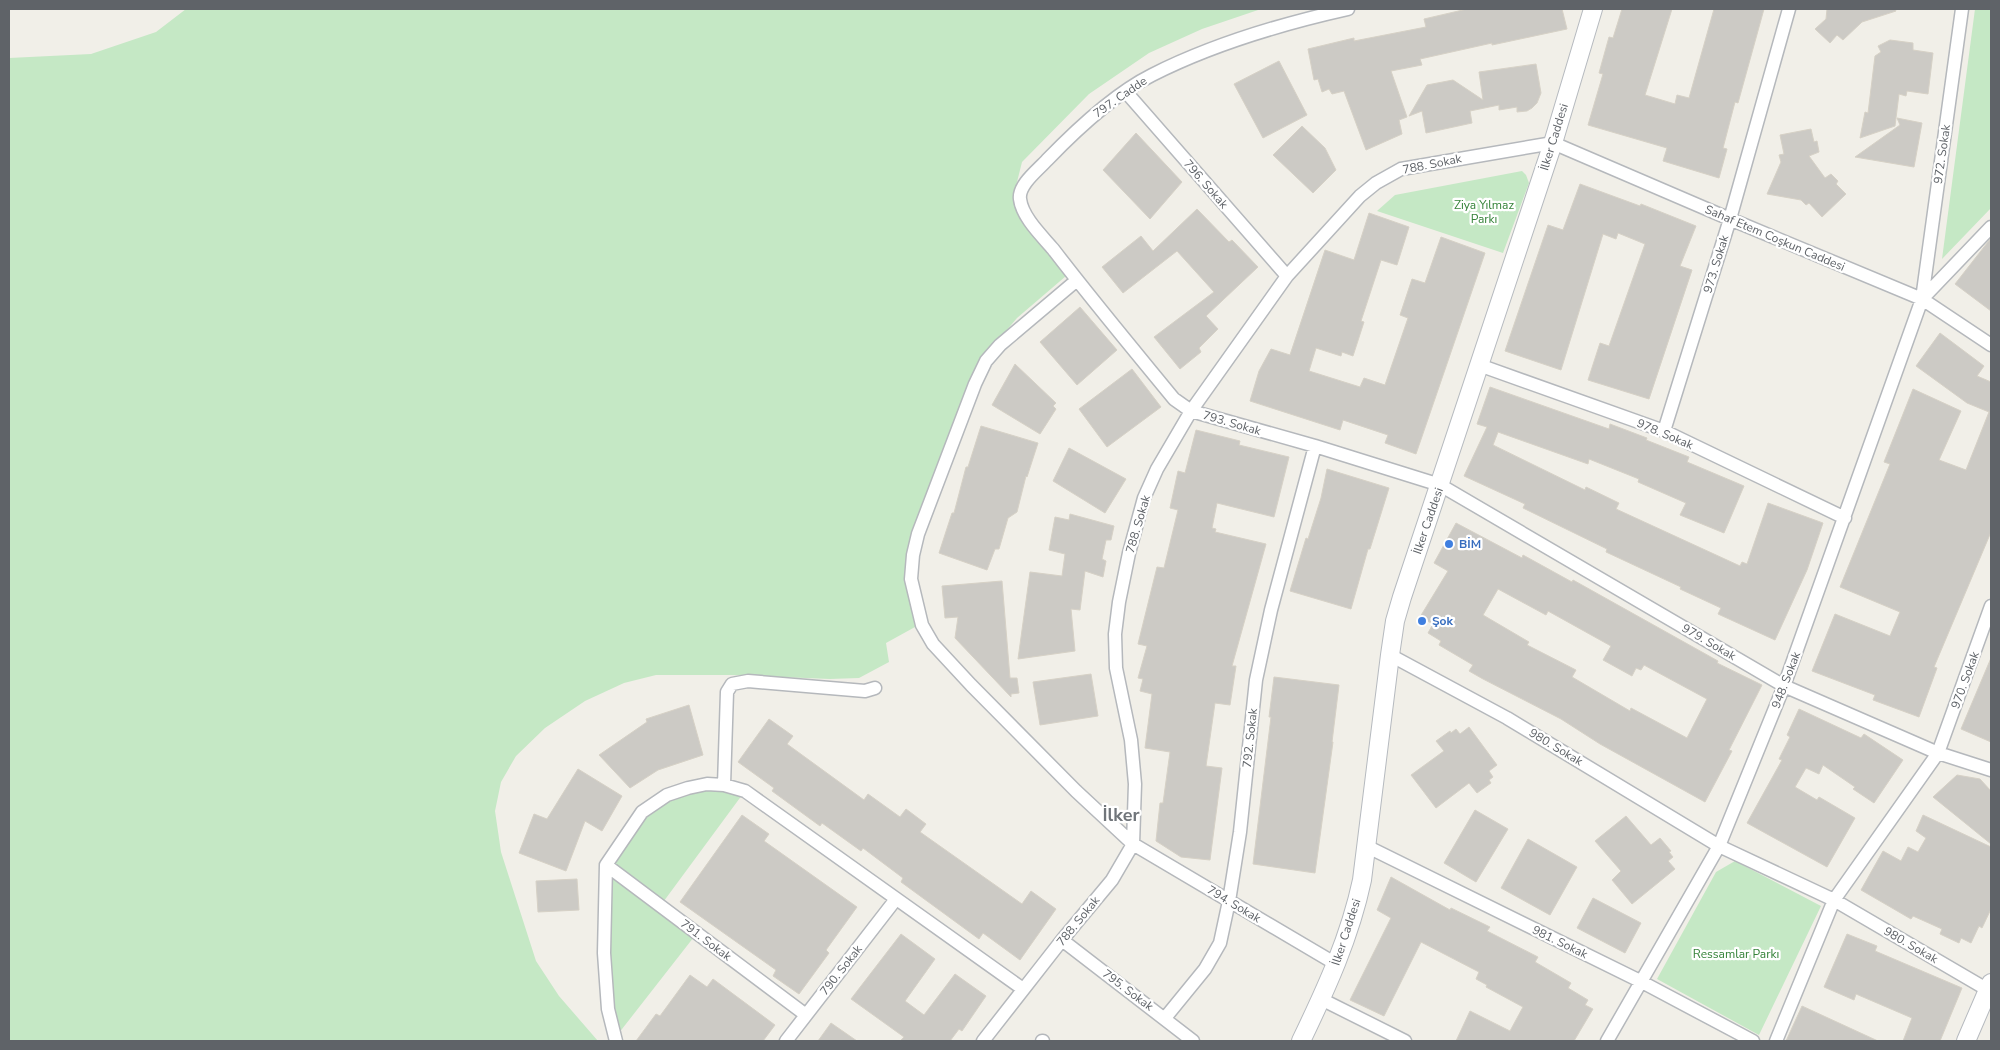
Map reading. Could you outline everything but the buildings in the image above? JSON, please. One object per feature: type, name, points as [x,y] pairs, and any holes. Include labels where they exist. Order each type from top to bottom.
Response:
[{"type":"main road","name":"İlker Caddesi","points":[[1301,1041],[1336,964],[1355,912],[1366,846],[1390,655],[1402,597],[1553,142],[1593,9]]},
{"type":"main road","points":[[1966,1041],[1990,986]]},
{"type":"street","name":"797. Cadde","points":[[1077,280],[1029,219],[1019,197],[1024,186],[1062,144],[1091,117],[1151,76],[1204,52],[1305,18],[1348,9]]},
{"type":"street","name":"973. Sokak","points":[[1664,432],[1730,219],[1789,9]]},
{"type":"street","name":"972. Sokak","points":[[1922,299],[1962,9]]},
{"type":"street","name":"796. Sokak","points":[[1126,92],[1287,276]]},
{"type":"street","name":"Sahaf Etem Coşkun Caddesi","points":[[1553,142],[1730,219],[1922,299],[1991,345]]},
{"type":"street","name":"788. Sokak","points":[[983,1041],[1062,940],[1112,880],[1133,844],[1135,784],[1131,740],[1116,668],[1115,634],[1119,602],[1129,553],[1144,498],[1157,469],[1191,411],[1287,276],[1360,196],[1376,183],[1401,169],[1553,142]]},
{"type":"street","points":[[1922,299],[1991,227]]},
{"type":"street","name":"793. Sokak","points":[[1077,280],[1174,398],[1191,411],[1316,446],[1440,485]]},
{"type":"street","name":"794. Sokak","points":[[1077,280],[1000,345],[986,361],[975,384],[918,534],[913,555],[911,579],[922,625],[933,644],[971,685],[1076,791],[1133,844],[1336,964]]},
{"type":"street","name":"948. Sokak","points":[[1607,1041],[1718,846],[1784,686],[1922,299]]},
{"type":"street","name":"978. Sokak","points":[[1479,365],[1664,432],[1845,518]]},
{"type":"street","name":"792. Sokak","points":[[1165,1018],[1190,990],[1220,943],[1229,901],[1246,777],[1256,680],[1271,610],[1316,446]]},
{"type":"street","name":"979. Sokak","points":[[1440,485],[1784,686],[1938,753],[1991,770]]},
{"type":"street","name":"970. Sokak","points":[[1834,900],[1938,753],[1991,606]]},
{"type":"street","name":"980. Sokak","points":[[1390,655],[1506,718],[1718,846],[1834,900],[1990,986]]},
{"type":"street","points":[[724,785],[727,692],[732,684],[748,681],[865,691],[875,688]]},
{"type":"street","points":[[616,1041],[608,1009],[604,953],[606,865],[642,812],[667,795],[707,784],[724,785],[745,791],[1023,990]]},
{"type":"street","name":"981. Sokak","points":[[1366,846],[1640,981],[1753,1041]]},
{"type":"street","name":"791. Sokak","points":[[606,865],[806,1015]]},
{"type":"street","name":"790. Sokak","points":[[786,1041],[896,898]]},
{"type":"street","points":[[1776,1041],[1834,900]]},
{"type":"street","name":"795. Sokak","points":[[1062,940],[1193,1041]]},
{"type":"street","points":[[1321,999],[1405,1041]]},
{"type":"green space","points":[[186,9],[1261,9],[1202,29],[1149,53],[1089,94],[1022,162],[1015,190],[1021,209],[1073,270],[1017,318],[995,344],[913,532],[912,605],[915,627],[886,643],[889,662],[859,678],[656,675],[624,683],[585,701],[545,728],[516,756],[501,782],[495,811],[501,852],[536,961],[559,996],[598,1041],[9,1041],[9,58],[91,54],[156,32]]},
{"type":"green space","points":[[1975,9],[1991,9],[1991,208],[1942,259]]},
{"type":"green space","name":"Ziya Yılmaz Parkı","points":[[1522,171],[1529,183],[1503,253],[1377,211],[1395,195]]},
{"type":"green space","points":[[688,788],[745,791],[661,905],[697,933],[615,1038],[608,1009],[606,865],[642,812]]},
{"type":"green space","name":"Ressamlar Parkı","points":[[1735,861],[1821,906],[1759,1035],[1657,979],[1716,872]]},
{"type":"place","name":"BİM","points":[[1449,544]]},
{"type":"place","name":"Şok","points":[[1422,621]]},
{"type":"district","name":"İlker","points":[[1121,815]]}]
